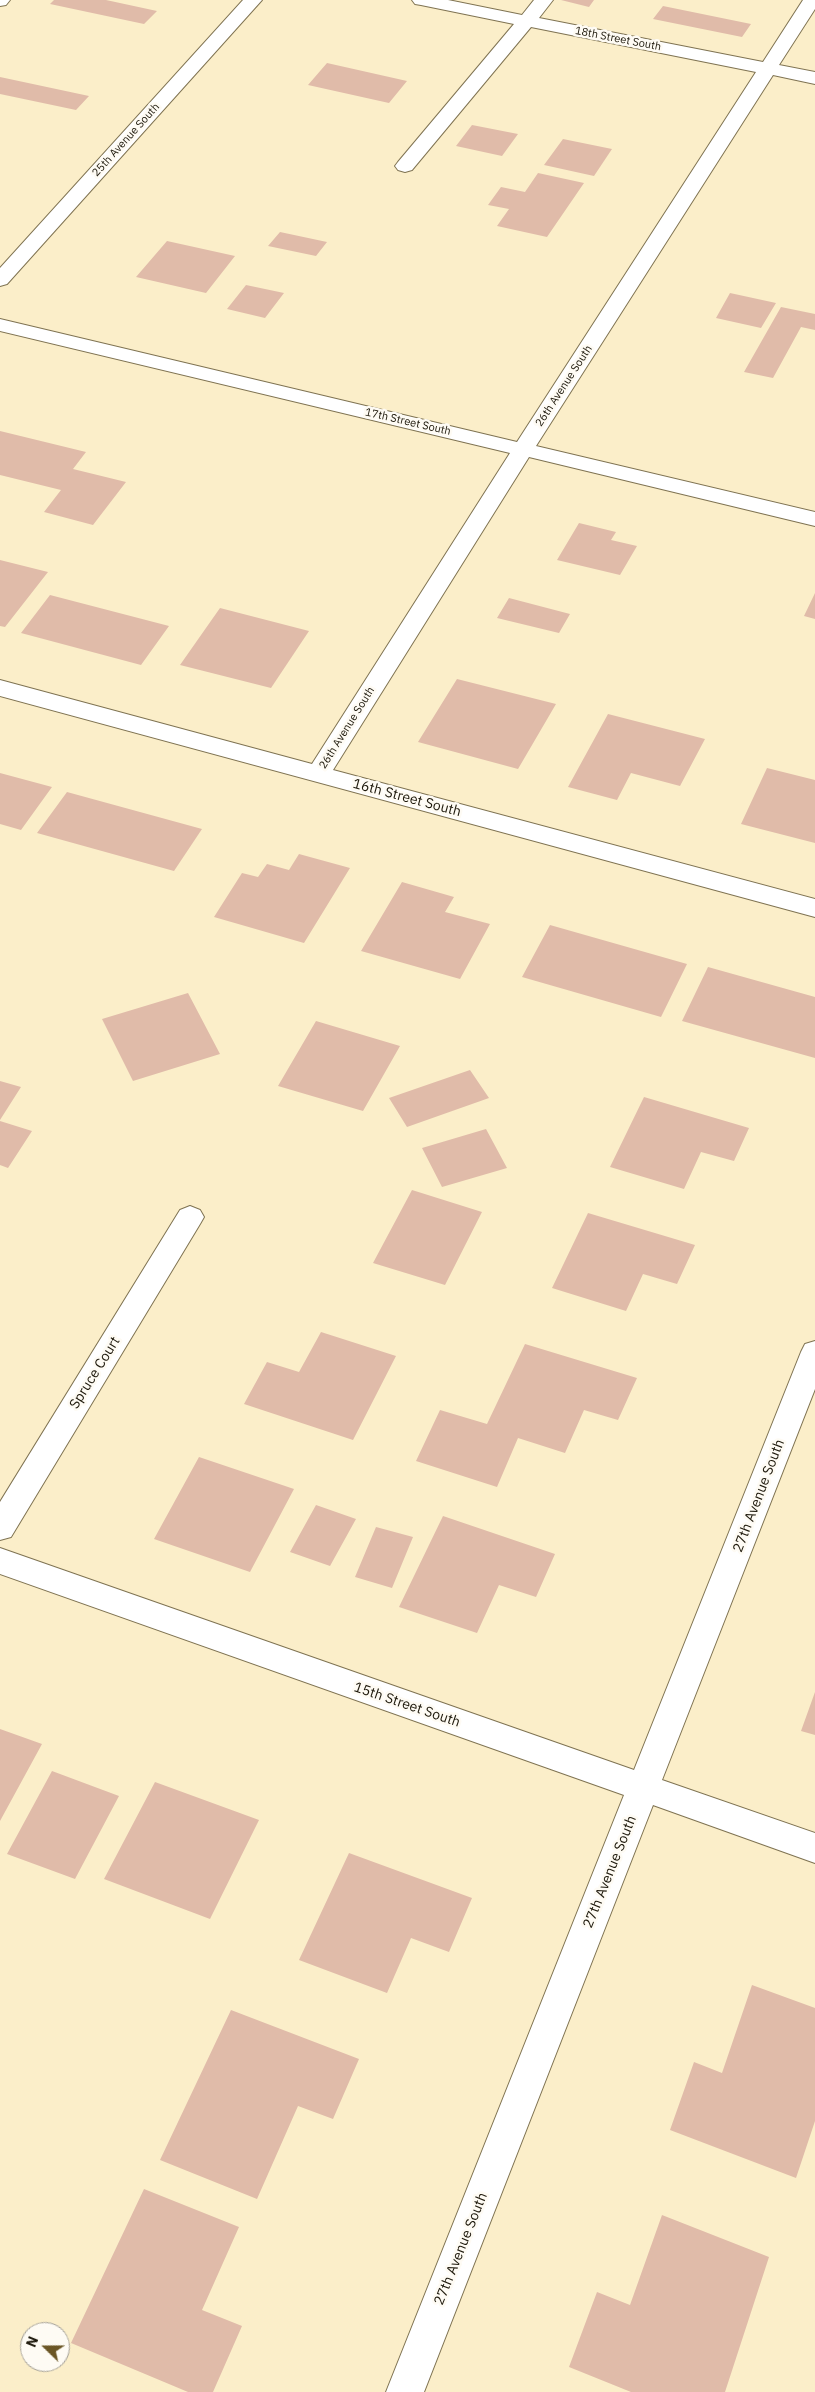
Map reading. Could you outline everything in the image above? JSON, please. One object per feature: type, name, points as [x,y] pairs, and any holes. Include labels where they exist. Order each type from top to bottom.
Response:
[{"type":"street","name":"25th Avenue South","points":[[0,280],[253,0]]},
{"type":"street","name":"18th Street South","points":[[421,0],[815,78]]},
{"type":"street","points":[[405,166],[544,0]]},
{"type":"street","name":"26th Avenue South","points":[[318,774],[523,449],[812,0]]},
{"type":"street","name":"17th Street South","points":[[0,325],[815,518]]},
{"type":"street","name":"16th Street South","points":[[0,688],[815,908]]},
{"type":"street","name":"Spruce Court","points":[[0,1528],[190,1217]]},
{"type":"street","name":"27th Avenue South","points":[[405,2392],[815,1352]]},
{"type":"street","name":"15th Street South","points":[[0,1561],[815,1848]]},
{"type":"building","points":[[54,0],[106,0],[157,11],[144,24],[50,4]]},
{"type":"building","points":[[561,0],[594,0],[589,7]]},
{"type":"building","points":[[663,6],[751,24],[742,37],[653,19]]},
{"type":"building","points":[[327,63],[407,81],[389,103],[308,85]]},
{"type":"building","points":[[0,77],[89,96],[76,110],[0,94]]},
{"type":"building","points":[[472,125],[518,134],[502,156],[456,146]]},
{"type":"building","points":[[563,139],[612,149],[594,176],[544,165]]},
{"type":"building","points":[[538,173],[584,183],[547,237],[497,226],[509,209],[488,205],[501,187],[525,192]]},
{"type":"building","points":[[280,232],[327,242],[316,256],[268,246]]},
{"type":"building","points":[[167,241],[235,256],[206,293],[136,277]]},
{"type":"building","points":[[246,285],[284,293],[265,318],[227,309]]},
{"type":"building","points":[[730,293],[776,303],[761,328],[716,318]]},
{"type":"building","points":[[781,307],[815,314],[815,330],[801,327],[773,378],[744,372]]},
{"type":"building","points":[[0,431],[86,452],[73,469],[126,482],[93,525],[44,512],[61,490],[0,475]]},
{"type":"building","points":[[579,523],[616,532],[611,540],[637,546],[620,575],[557,560]]},
{"type":"building","points":[[0,560],[48,572],[5,627],[0,626]]},
{"type":"building","points":[[815,593],[815,619],[804,616]]},
{"type":"building","points":[[50,595],[169,626],[141,665],[21,633]]},
{"type":"building","points":[[509,598],[570,614],[559,633],[497,618]]},
{"type":"building","points":[[220,608],[309,631],[271,688],[180,665]]},
{"type":"building","points":[[457,679],[556,704],[518,769],[418,742]]},
{"type":"building","points":[[608,714],[705,739],[680,786],[631,773],[617,800],[568,787]]},
{"type":"building","points":[[767,768],[815,780],[815,843],[741,824]]},
{"type":"building","points":[[0,773],[52,787],[21,830],[0,824]]},
{"type":"building","points":[[67,792],[202,829],[174,871],[37,833]]},
{"type":"building","points":[[299,854],[350,868],[304,943],[214,917],[242,873],[258,877],[267,864],[289,870]]},
{"type":"building","points":[[402,882],[454,897],[445,912],[490,924],[460,979],[361,951]]},
{"type":"building","points":[[550,925],[687,964],[661,1017],[522,977]]},
{"type":"building","points":[[708,967],[815,997],[815,1058],[682,1021]]},
{"type":"building","points":[[188,993],[220,1054],[133,1081],[102,1019]]},
{"type":"building","points":[[316,1021],[400,1046],[363,1111],[278,1086]]},
{"type":"building","points":[[470,1070],[489,1098],[407,1127],[389,1098]]},
{"type":"building","points":[[0,1081],[21,1087],[0,1120]]},
{"type":"building","points":[[644,1097],[749,1128],[734,1161],[701,1152],[684,1189],[610,1167]]},
{"type":"building","points":[[0,1121],[32,1131],[8,1168],[0,1165]]},
{"type":"building","points":[[486,1129],[507,1168],[442,1187],[422,1148]]},
{"type":"building","points":[[412,1190],[482,1212],[445,1285],[373,1263]]},
{"type":"building","points":[[588,1213],[695,1245],[677,1284],[643,1274],[626,1311],[552,1288]]},
{"type":"building","points":[[321,1332],[396,1356],[353,1440],[244,1404],[267,1362],[299,1372]]},
{"type":"building","points":[[525,1344],[637,1378],[618,1420],[584,1410],[565,1453],[518,1438],[497,1487],[416,1461],[440,1410],[487,1424]]},
{"type":"building","points":[[199,1457],[294,1489],[250,1572],[154,1539]]},
{"type":"building","points":[[316,1505],[356,1519],[330,1566],[290,1552]]},
{"type":"building","points":[[443,1516],[555,1554],[536,1597],[499,1585],[477,1633],[399,1607]]},
{"type":"building","points":[[376,1527],[413,1537],[392,1588],[355,1577]]},
{"type":"building","points":[[815,1692],[815,1735],[801,1731]]},
{"type":"building","points":[[0,1729],[42,1744],[0,1821]]},
{"type":"building","points":[[52,1771],[119,1796],[75,1879],[7,1854]]},
{"type":"building","points":[[155,1782],[259,1820],[210,1919],[104,1879]]},
{"type":"building","points":[[349,1853],[472,1898],[449,1952],[411,1938],[387,1993],[299,1960]]},
{"type":"building","points":[[752,1985],[815,2008],[815,2121],[796,2178],[670,2130],[694,2062],[722,2073]]},
{"type":"building","points":[[231,2010],[359,2059],[333,2119],[298,2106],[257,2199],[160,2160]]},
{"type":"building","points":[[144,2189],[239,2227],[202,2310],[242,2326],[213,2392],[188,2392],[71,2343]]},
{"type":"building","points":[[662,2215],[769,2257],[725,2392],[631,2392],[569,2367],[597,2292],[630,2305]]}]
